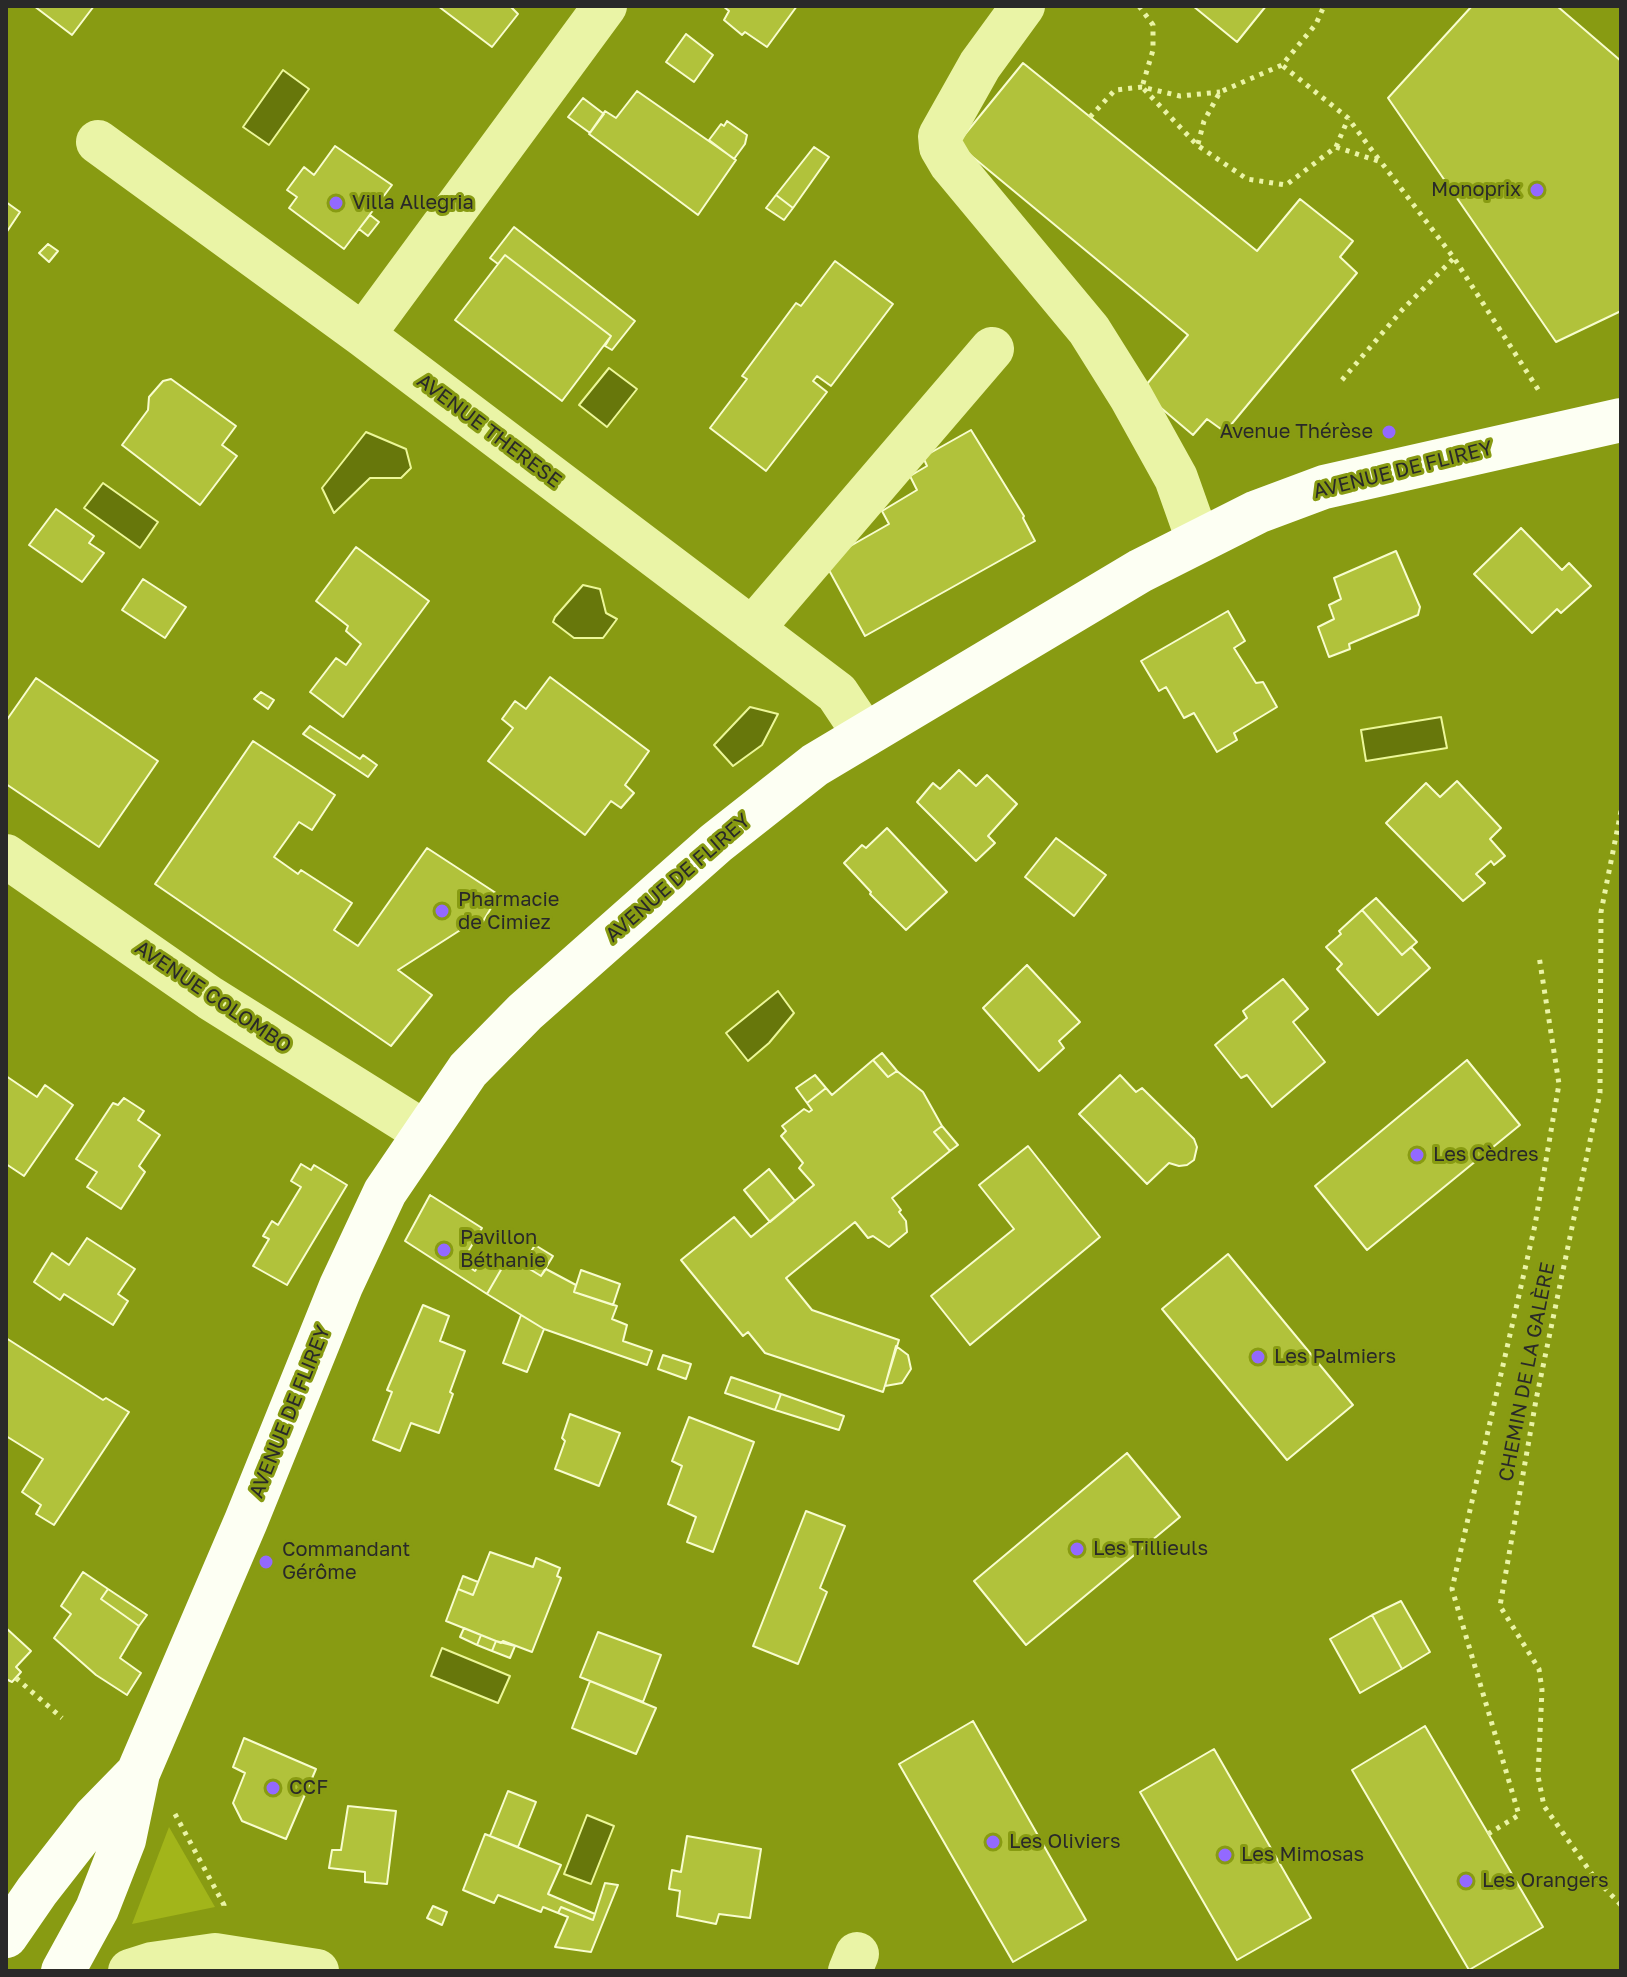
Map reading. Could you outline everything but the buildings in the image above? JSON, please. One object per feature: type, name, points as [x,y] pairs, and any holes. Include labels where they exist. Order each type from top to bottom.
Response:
[{"type":"main road","name":"AVENUE DE FLIREY","points":[[63,1971],[97,1909],[124,1840],[141,1765],[246,1521],[341,1286],[385,1192],[468,1070],[525,1012],[716,843],[815,765],[1140,571],[1257,512],[1324,487],[1621,420]]},
{"type":"main road","name":"AVENUE DE FLIREY","points":[[6,1939],[37,1891],[94,1818],[141,1765]]},
{"type":"main road","points":[[6,1939],[36,1951],[56,1971]]},
{"type":"street","points":[[363,335],[605,6]]},
{"type":"street","points":[[1023,6],[974,77],[940,136],[941,147],[960,176],[1089,330],[1176,478],[1198,540]]},
{"type":"street","name":"AVENUE THERESE","points":[[98,142],[363,335],[837,693],[865,735]]},
{"type":"street","points":[[752,629],[992,349]]},
{"type":"street","name":"AVENUE COLOMBO","points":[[6,856],[210,998],[424,1132]]},
{"type":"street","points":[[130,1971],[152,1964],[215,1955],[264,1967],[317,1971]]},
{"type":"path","points":[[1139,6],[1153,25],[1153,50],[1142,87]]},
{"type":"path","points":[[1090,117],[1115,90],[1142,87],[1180,96],[1220,92],[1282,65],[1316,24],[1324,6]]},
{"type":"path","points":[[1282,65],[1348,118],[1454,258],[1529,372],[1564,433]]},
{"type":"path","points":[[1142,87],[1197,145],[1247,179],[1286,185],[1336,147],[1348,118]]},
{"type":"path","points":[[1197,145],[1204,121],[1220,92]]},
{"type":"path","points":[[1336,147],[1381,162]]},
{"type":"path","points":[[1342,380],[1403,309],[1454,258]]},
{"type":"path","name":"CHEMIN DE LA GALÈRE","points":[[1621,811],[1601,912],[1600,1093],[1536,1400],[1500,1606],[1539,1669],[1542,1690],[1538,1776],[1544,1806],[1594,1877],[1621,1905]]},
{"type":"path","points":[[1488,1834],[1519,1815],[1452,1589],[1535,1225],[1559,1084],[1539,956]]},
{"type":"path","points":[[16,1678],[62,1718]]},
{"type":"path","points":[[141,1765],[224,1905],[215,1955]]},
{"type":"shaded area","points":[[283,70],[309,89],[269,145],[243,127]]},
{"type":"shaded area","points":[[609,368],[637,389],[607,427],[579,405]]},
{"type":"shaded area","points":[[366,432],[406,449],[411,468],[401,478],[370,478],[334,513],[322,488]]},
{"type":"shaded area","points":[[103,483],[158,522],[140,548],[84,508]]},
{"type":"shaded area","points":[[583,585],[600,589],[606,613],[617,619],[603,638],[574,638],[553,622]]},
{"type":"shaded area","points":[[750,707],[778,714],[762,745],[733,766],[714,745]]},
{"type":"shaded area","points":[[1441,717],[1447,748],[1366,761],[1361,730]]},
{"type":"shaded area","points":[[778,991],[794,1013],[769,1043],[748,1061],[726,1033]]},
{"type":"shaded area","points":[[442,1648],[510,1676],[498,1703],[431,1676]]},
{"type":"shaded area","points":[[587,1815],[614,1826],[591,1884],[564,1874]]},
{"type":"shaded area","points":[[169,1827],[215,1907],[132,1924]]},
{"type":"place","name":"Monoprix","points":[[1537,190]]},
{"type":"place","name":"Villa Allegria","points":[[336,203]]},
{"type":"place","name":"Avenue Thérèse","points":[[1389,432]]},
{"type":"place","name":"Pharmacie de Cimiez","points":[[442,911]]},
{"type":"place","name":"Les Cèdres","points":[[1417,1155]]},
{"type":"place","name":"Pavillon Béthanie","points":[[444,1250]]},
{"type":"place","name":"Les Palmiers","points":[[1258,1357]]},
{"type":"place","name":"Les Tillieuls","points":[[1077,1549]]},
{"type":"place","name":"Commandant Gérôme","points":[[266,1562]]},
{"type":"place","name":"CCF","points":[[273,1788]]},
{"type":"place","name":"Les Oliviers","points":[[993,1842]]},
{"type":"place","name":"Les Mimosas","points":[[1225,1855]]},
{"type":"place","name":"Les Orangers","points":[[1466,1881]]}]
